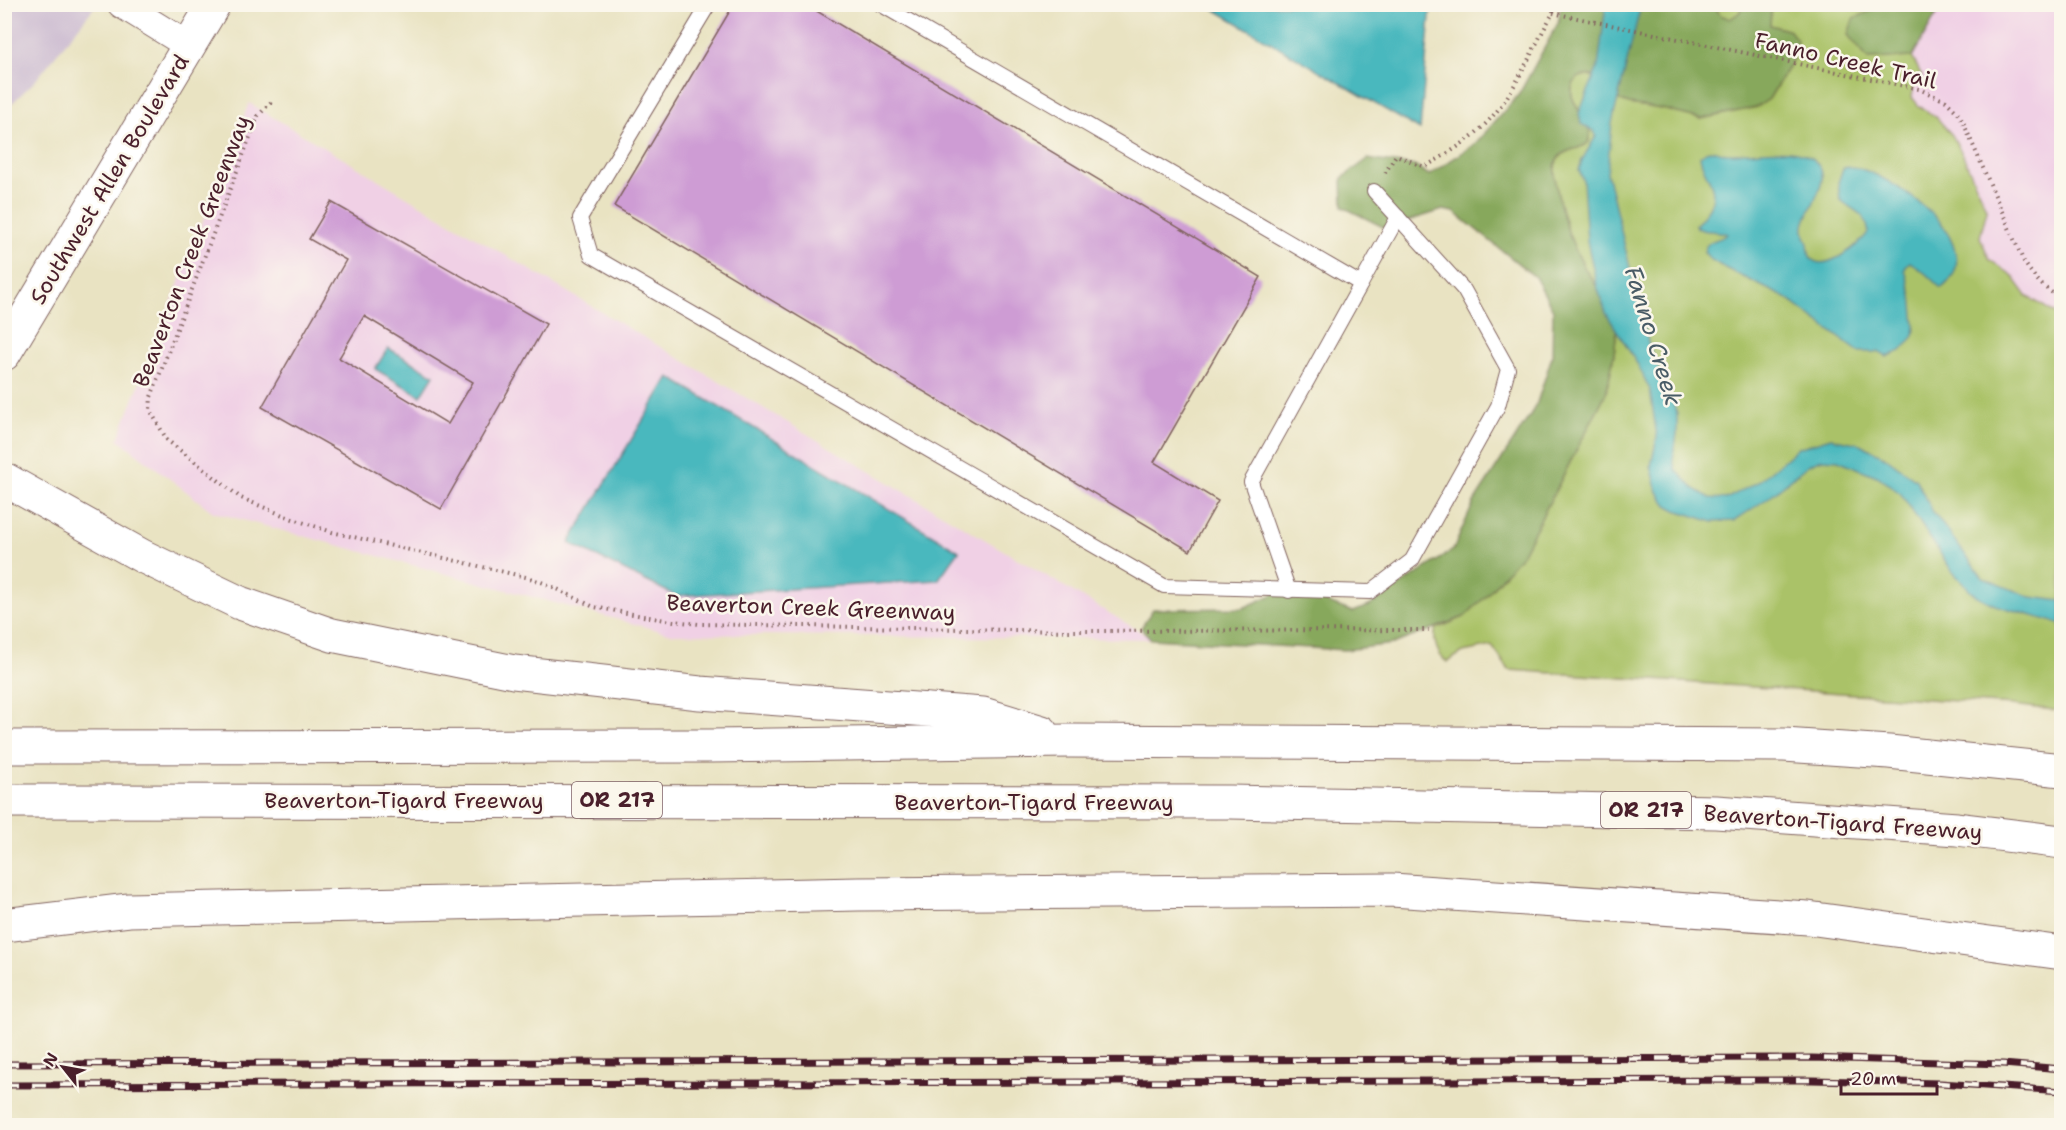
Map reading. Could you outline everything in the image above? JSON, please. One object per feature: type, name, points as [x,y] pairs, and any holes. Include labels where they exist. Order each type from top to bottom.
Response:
[{"type":"main road","name":"Southwest Allen Boulevard","points":[[4,354],[214,4]]},
{"type":"main road","points":[[4,479],[141,556],[210,589],[240,603],[332,635],[514,672],[700,693],[983,714],[1070,741]]},
{"type":"main road","points":[[4,747],[709,746],[1070,741],[1784,745],[1890,752],[2061,770]]},
{"type":"main road","name":"Beaverton-Tigard Freeway","points":[[4,801],[1265,803],[1716,812],[1957,829],[2061,842]]},
{"type":"main road","points":[[4,925],[129,910],[858,894],[1392,890],[1808,918],[2061,953]]},
{"type":"street","points":[[121,4],[189,46]]},
{"type":"lane","points":[[709,4],[580,218],[591,255],[1164,586],[1370,592],[1412,560],[1498,406],[1508,369],[1464,290],[1374,191]]},
{"type":"lane","points":[[880,4],[1361,284]]},
{"type":"lane","points":[[1289,591],[1251,482],[1398,217]]},
{"type":"path","points":[[1374,191],[1396,155],[1424,167],[1482,128],[1506,99],[1553,13],[1554,4]]},
{"type":"path","name":"Fanno Creek Trail","points":[[1553,13],[1919,89],[1946,101],[1960,116],[2023,260],[2032,274],[2050,292],[2061,298]]},
{"type":"path","name":"Beaverton Creek Greenway","points":[[271,102],[258,116],[151,397],[150,410],[167,440],[241,498],[332,532],[530,578],[594,607],[676,622],[1067,631],[1429,630]]},
{"type":"shaded area","points":[[5,4],[96,5],[35,81],[5,110]]},
{"type":"shaded area","points":[[1942,5],[2061,5],[2061,317],[2027,296],[2011,275],[1990,260],[1980,237],[1987,210],[1963,155],[1937,118],[1918,105],[1912,97],[1916,80],[1922,75],[1912,57]]},
{"type":"shaded area","points":[[249,103],[1151,639],[672,634],[213,512],[118,439]]},
{"type":"green space","points":[[1561,5],[1714,5],[1720,15],[1730,19],[1739,13],[1743,5],[1766,5],[1771,10],[1770,25],[1790,31],[1797,40],[1793,59],[1769,99],[1757,107],[1701,119],[1621,101],[1594,76],[1580,77],[1573,86],[1573,100],[1588,127],[1589,140],[1585,145],[1565,152],[1559,157],[1555,164],[1557,188],[1573,245],[1614,315],[1616,337],[1606,393],[1523,553],[1464,617],[1393,644],[1345,650],[1151,639],[1141,628],[1153,609],[1243,608],[1287,588],[1353,612],[1369,606],[1453,550],[1474,502],[1536,406],[1552,356],[1553,310],[1535,277],[1454,212],[1443,210],[1385,228],[1343,207],[1342,178],[1368,159],[1415,166],[1429,175],[1476,143],[1519,94],[1558,23]]},
{"type":"green space","points":[[1714,5],[1743,5],[1739,13],[1730,19],[1720,15]]},
{"type":"green space","points":[[1766,5],[1883,5],[1880,8],[1868,59],[1912,57],[1922,76],[1915,80],[1912,97],[1918,105],[1937,118],[1952,135],[1987,210],[1980,237],[1990,260],[2012,275],[2027,296],[2061,317],[2061,711],[2014,705],[1509,670],[1492,646],[1463,652],[1447,662],[1437,647],[1436,629],[1464,617],[1523,553],[1606,393],[1615,347],[1616,321],[1573,245],[1559,200],[1555,176],[1555,164],[1559,157],[1565,152],[1585,145],[1589,140],[1588,127],[1573,100],[1573,86],[1580,77],[1594,76],[1621,101],[1701,119],[1757,107],[1769,99],[1793,59],[1790,31],[1770,25],[1771,10]]},
{"type":"green space","points":[[1883,5],[1942,5],[1912,57],[1868,59],[1848,35],[1853,19]]},
{"type":"water","points":[[1207,5],[1431,5],[1420,130]]},
{"type":"water","points":[[1606,5],[1641,5],[1612,123],[1607,173],[1649,346],[1677,413],[1677,434],[1673,459],[1675,469],[1693,488],[1710,498],[1726,499],[1758,482],[1798,448],[1831,438],[1860,444],[1885,457],[1916,480],[1933,512],[1983,578],[2031,597],[2061,601],[2061,624],[1995,605],[1975,595],[1952,571],[1901,494],[1879,477],[1838,460],[1822,459],[1808,465],[1768,498],[1734,521],[1713,522],[1667,505],[1658,492],[1651,466],[1657,437],[1650,390],[1638,365],[1606,313],[1597,286],[1587,241],[1583,180],[1579,170],[1596,136],[1594,131],[1581,124],[1579,113],[1598,67]]},
{"type":"water","points":[[1709,150],[1727,153],[1774,150],[1798,152],[1816,162],[1821,169],[1821,185],[1804,229],[1810,256],[1817,262],[1842,256],[1868,232],[1862,216],[1840,199],[1838,183],[1843,168],[1853,167],[1882,178],[1912,197],[1937,218],[1953,244],[1956,269],[1948,283],[1941,288],[1910,262],[1906,265],[1915,326],[1914,336],[1901,351],[1887,357],[1878,352],[1859,352],[1786,298],[1710,259],[1704,252],[1705,248],[1710,242],[1727,234],[1701,230],[1695,225],[1705,214],[1713,199],[1712,187],[1700,156]]},
{"type":"water","points":[[388,348],[434,375],[421,396],[375,369]]},
{"type":"water","points":[[669,377],[959,551],[938,580],[676,596],[569,543]]},
{"type":"building","points":[[734,4],[805,4],[1261,277],[1154,462],[1218,501],[1190,551],[614,206]]},
{"type":"building","points":[[331,202],[546,324],[441,509],[262,407],[346,260],[309,239]],"holes":[[[364,316],[473,382],[448,424],[339,358]]]},
{"type":"railway","points":[[4,1064],[1812,1058],[2003,1064],[2062,1069]]},
{"type":"railway","points":[[4,1085],[1812,1080],[1940,1083],[2062,1091]]},
{"type":"water label","name":"Fanno Creek","points":[[1653,336]]}]
